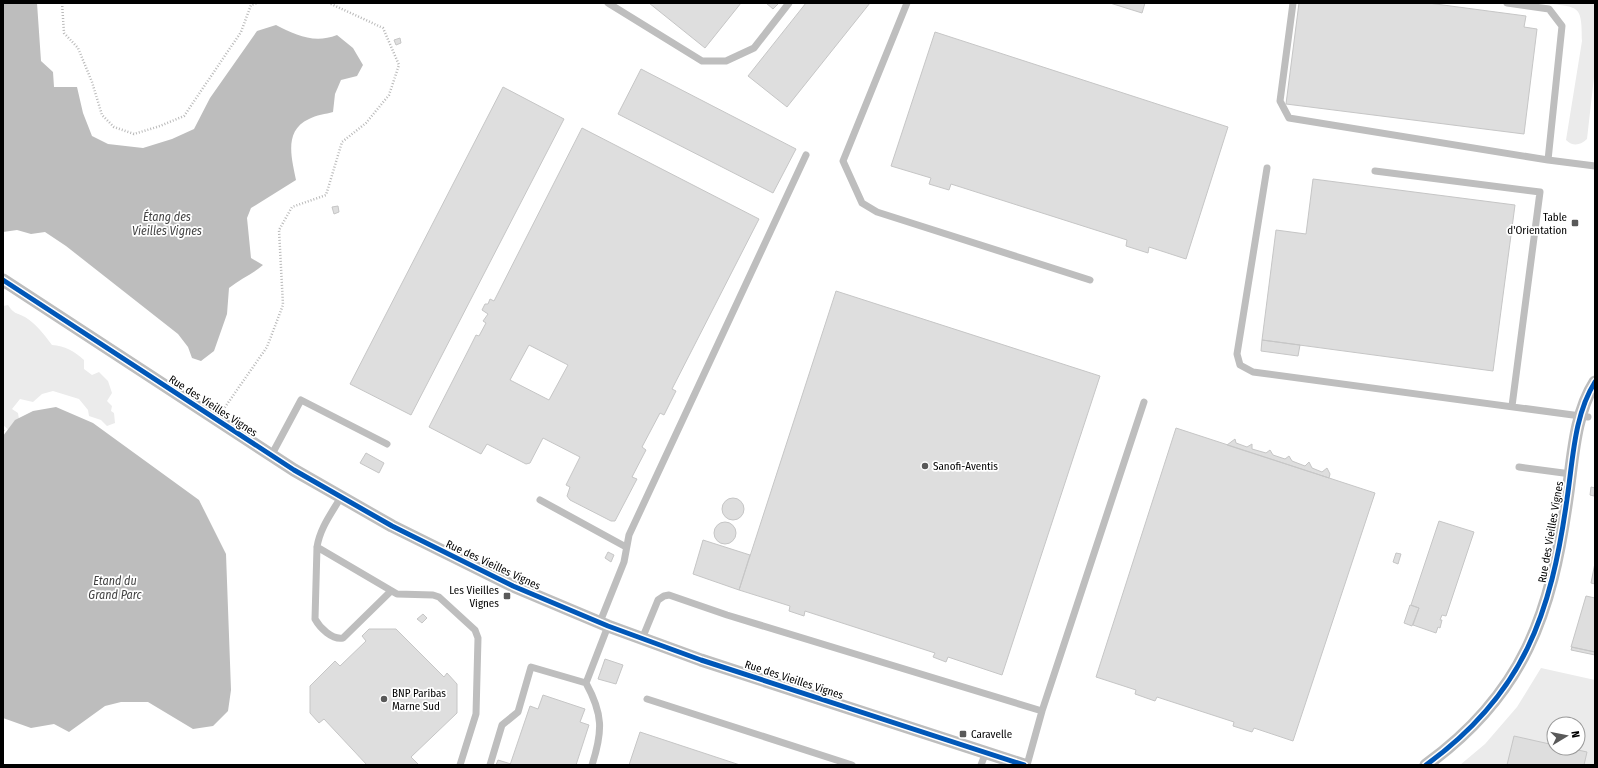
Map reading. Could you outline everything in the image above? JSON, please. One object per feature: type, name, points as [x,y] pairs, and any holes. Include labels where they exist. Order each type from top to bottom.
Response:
[{"type":"street","name":"Rue des Vieilles Vignes","points":[[3,280],[271,456],[341,497],[452,557],[519,588],[642,639],[725,668],[1024,765]]},
{"type":"street","name":"Rue des Vieilles Vignes","points":[[1426,765],[1461,737],[1484,714],[1510,680],[1528,648],[1542,617],[1550,592],[1562,539],[1573,458],[1595,382]]},
{"type":"street","name":"Rue des Vieilles Vignes","points":[[1584,417],[1595,402]]},
{"type":"lane","points":[[608,3],[702,61],[726,61],[754,48],[789,3]]},
{"type":"lane","points":[[907,3],[843,161],[862,203],[877,212],[1090,280]]},
{"type":"lane","points":[[1293,3],[1280,101],[1289,118],[1548,160],[1595,166]]},
{"type":"lane","points":[[1507,3],[1549,9],[1562,26],[1548,160]]},
{"type":"lane","points":[[592,765],[599,745],[600,715],[595,700],[586,683],[624,562],[629,535],[806,154]]},
{"type":"lane","points":[[1266,168],[1237,354],[1240,365],[1253,372],[1512,406],[1584,417]]},
{"type":"lane","points":[[1375,171],[1540,192],[1512,406]]},
{"type":"lane","points":[[271,456],[301,400],[387,444]]},
{"type":"lane","points":[[1027,765],[1042,711],[1144,402]]},
{"type":"lane","points":[[1519,467],[1571,474]]},
{"type":"lane","points":[[341,497],[324,523],[318,537],[315,619],[318,625],[334,637],[343,638],[391,591]]},
{"type":"lane","points":[[540,500],[626,547]]},
{"type":"lane","points":[[317,547],[391,591],[404,595],[433,595],[439,597],[475,630],[477,634],[476,714],[460,765]]},
{"type":"lane","points":[[642,639],[658,600],[669,595],[727,615],[1042,711]]},
{"type":"lane","points":[[490,765],[502,725],[518,712],[531,667],[586,683]]},
{"type":"lane","points":[[647,700],[852,765]]},
{"type":"lane","points":[[981,765],[986,752]]},
{"type":"path","points":[[62,3],[64,33],[78,48],[92,82],[102,115],[114,128],[134,134],[160,126],[184,116],[241,32],[252,6],[257,3]]},
{"type":"path","points":[[216,420],[267,346],[283,305],[280,230],[292,208],[326,196],[342,142],[366,123],[389,96],[399,65],[383,28],[329,3]]},
{"type":"shaded area","points":[[1546,3],[1595,3],[1595,68],[1587,139],[1580,144],[1571,144],[1566,140],[1582,41],[1581,20],[1579,14],[1572,7]]},
{"type":"shaded area","points":[[8,305],[14,312],[33,323],[52,345],[61,346],[77,354],[84,360],[84,369],[92,375],[99,372],[108,381],[112,393],[107,401],[112,406],[111,411],[114,413],[115,423],[107,426],[101,420],[89,416],[88,410],[79,399],[53,391],[42,394],[33,402],[20,399],[12,409],[18,413],[20,425],[10,431],[3,425],[3,306]]},
{"type":"shaded area","points":[[1541,668],[1595,680],[1595,765],[1460,765],[1485,744],[1517,707]]},
{"type":"water","name":"Étang des Vieilles Vignes","points":[[3,3],[37,3],[41,61],[53,72],[54,87],[77,87],[83,113],[92,136],[108,144],[143,148],[172,139],[194,129],[210,98],[257,31],[276,25],[305,37],[321,39],[337,35],[353,48],[363,65],[357,76],[341,80],[335,94],[333,112],[312,118],[301,124],[295,131],[291,146],[296,180],[251,208],[247,218],[251,258],[263,265],[229,288],[227,314],[214,351],[201,361],[192,358],[188,347],[178,334],[66,246],[45,232],[31,234],[17,230],[3,232]]},
{"type":"water","name":"Etand du Grand Parc","points":[[56,407],[93,423],[199,500],[226,554],[231,690],[228,711],[213,726],[193,729],[148,702],[121,702],[105,706],[69,732],[54,724],[31,728],[3,718],[3,436],[15,420],[33,411]]},
{"type":"building","points":[[649,3],[741,3],[705,48]]},
{"type":"building","points":[[766,3],[779,3],[773,9]]},
{"type":"building","points":[[806,3],[870,3],[787,107],[748,76]]},
{"type":"building","points":[[1110,3],[1145,3],[1142,13]]},
{"type":"building","points":[[1299,3],[1428,3],[1526,16],[1524,27],[1537,29],[1524,134],[1286,104]]},
{"type":"building","points":[[935,32],[1228,127],[1186,259],[1149,247],[1148,253],[1126,246],[1127,240],[951,184],[949,190],[929,184],[931,178],[891,166]]},
{"type":"building","points":[[400,38],[401,43],[396,45],[394,40]]},
{"type":"building","points":[[641,69],[796,149],[773,193],[618,114]]},
{"type":"building","points":[[503,87],[564,119],[411,415],[350,384]]},
{"type":"building","points":[[582,128],[759,219],[672,389],[676,391],[664,415],[660,413],[642,447],[646,450],[632,477],[637,479],[615,521],[611,521],[570,500],[567,496],[570,487],[566,485],[580,457],[543,438],[530,463],[526,464],[487,444],[481,454],[429,427],[476,335],[479,336],[486,323],[483,321],[488,314],[482,310],[485,304],[488,304],[490,299],[494,301]],"holes":[[[529,345],[568,365],[549,400],[510,380]]]},
{"type":"building","points":[[1313,179],[1515,205],[1493,371],[1262,340],[1276,230],[1306,234]]},
{"type":"building","points":[[338,206],[339,212],[334,214],[332,207]]},
{"type":"building","name":"Sanofi-Aventis","points":[[836,291],[1100,376],[1002,675],[948,657],[946,662],[933,657],[935,653],[805,611],[804,616],[789,611],[790,606],[739,590]]},
{"type":"building","points":[[1262,340],[1300,345],[1298,356],[1261,351]]},
{"type":"building","points":[[1176,428],[1375,493],[1293,741],[1254,728],[1252,732],[1233,726],[1234,722],[1157,697],[1155,701],[1135,694],[1136,690],[1096,677]]},
{"type":"building","points":[[1235,439],[1236,443],[1247,447],[1252,444],[1252,449],[1266,453],[1270,450],[1273,455],[1285,459],[1289,456],[1292,461],[1305,466],[1309,462],[1312,468],[1322,472],[1327,468],[1330,474],[1329,478],[1227,445]]},
{"type":"building","points":[[366,453],[384,463],[379,473],[360,463]]},
{"type":"building","points":[[1591,487],[1595,488],[1594,496],[1590,495]]},
{"type":"building","points":[[733,498],[741,501],[744,509],[741,517],[733,520],[725,517],[722,509],[725,501]]},
{"type":"building","points":[[1439,521],[1474,532],[1446,616],[1442,615],[1440,620],[1442,620],[1440,628],[1438,627],[1436,633],[1413,625],[1419,608],[1411,605]]},
{"type":"building","points":[[721,522],[729,522],[736,529],[736,537],[729,544],[721,544],[714,537],[714,529]]},
{"type":"building","points":[[703,540],[750,555],[739,590],[693,574]]},
{"type":"building","points":[[608,552],[614,555],[611,562],[605,558]]},
{"type":"building","points":[[1396,553],[1401,554],[1398,564],[1393,562]]},
{"type":"building","points":[[1595,563],[1595,584],[1591,583]]},
{"type":"building","points":[[1586,596],[1595,598],[1595,652],[1571,647]]},
{"type":"building","points":[[1410,605],[1419,608],[1412,626],[1404,623]]},
{"type":"building","points":[[423,614],[427,618],[422,623],[417,619]]},
{"type":"building","name":"BNP Paribas Marne Sud","points":[[369,629],[396,629],[444,677],[447,673],[457,684],[457,713],[411,757],[419,765],[367,765],[324,719],[319,723],[310,713],[310,686],[335,661],[340,666],[366,641],[362,636]]},
{"type":"building","points":[[1572,647],[1595,652],[1595,655],[1571,650]]},
{"type":"building","points":[[605,659],[623,665],[616,684],[598,679]]},
{"type":"building","points":[[543,695],[585,709],[580,722],[589,725],[576,765],[510,765],[530,706],[538,709]]},
{"type":"building","points":[[640,732],[740,765],[629,765]]},
{"type":"building","points":[[1514,736],[1546,743],[1546,756],[1586,756],[1587,752],[1584,765],[1507,765]]},
{"type":"building","points":[[498,760],[511,764],[496,765]]},
{"type":"cycle path","points":[[3,280],[294,470],[392,526],[513,586],[608,626],[701,660],[1024,765]]},
{"type":"cycle path","points":[[1426,765],[1460,738],[1487,710],[1509,680],[1527,648],[1541,615],[1552,579],[1560,541],[1578,423],[1588,395],[1595,382]]},
{"type":"place","name":"Table d'Orientation","points":[[1575,223]]},
{"type":"place","name":"Sanofi-Aventis","points":[[925,466]]},
{"type":"place","name":"Les Vieilles Vignes","points":[[507,596]]},
{"type":"place","name":"BNP Paribas Marne Sud","points":[[384,699]]},
{"type":"place","name":"Caravelle","points":[[963,734]]}]
